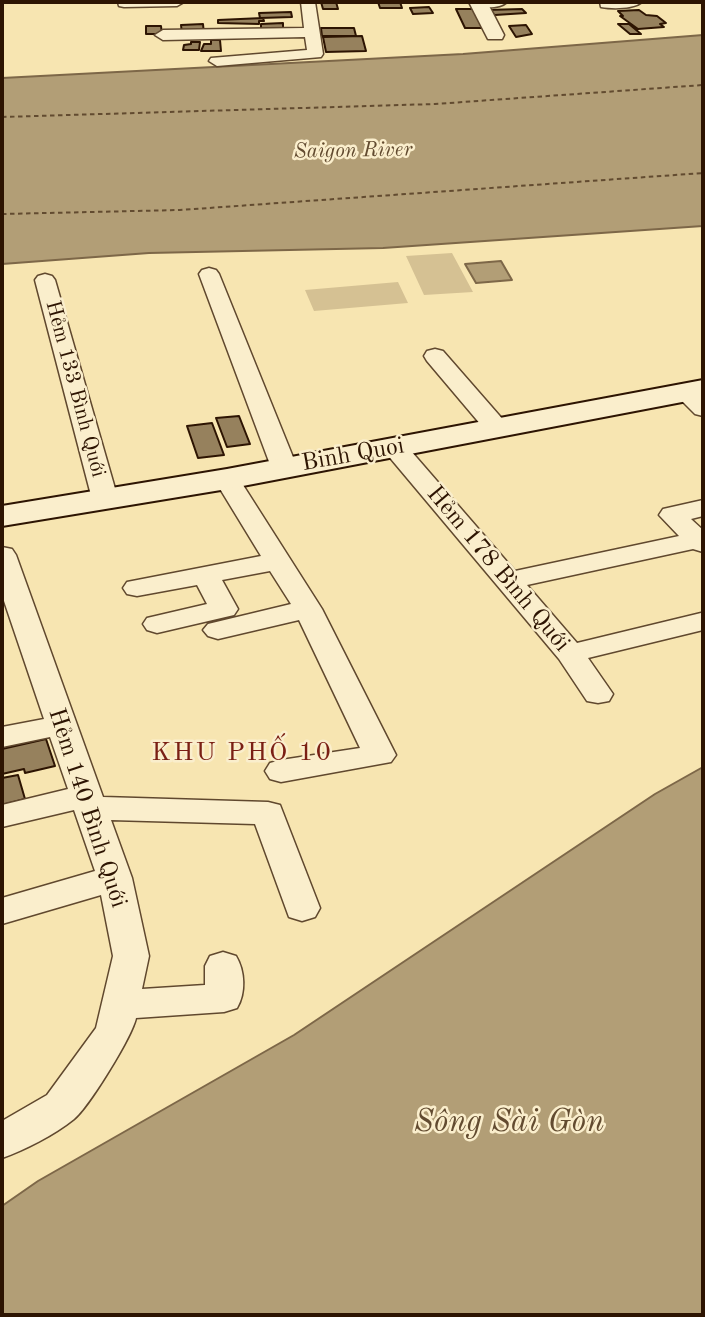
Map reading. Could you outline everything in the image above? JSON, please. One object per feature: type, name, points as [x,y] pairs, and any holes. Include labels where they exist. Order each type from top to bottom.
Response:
[{"type":"main road","name":"Binh Quoi","points":[[2,516],[226,479],[496,427],[697,397]]},
{"type":"street","points":[[124,3],[177,2]]},
{"type":"street","points":[[217,61],[314,54],[308,2]]},
{"type":"street","points":[[495,35],[478,2],[500,2]]},
{"type":"street","points":[[606,4],[635,2]]},
{"type":"street","points":[[163,36],[206,28],[312,32]]},
{"type":"street","points":[[209,274],[285,467]]},
{"type":"street","name":"Hẻm 133 Bình Quới","points":[[45,280],[105,499]]},
{"type":"street","points":[[435,356],[496,427]]},
{"type":"street","name":"Hẻm 178 Bình Quới","points":[[395,448],[570,653],[598,694]]},
{"type":"street","points":[[226,479],[308,609],[380,755],[281,771]]},
{"type":"street","points":[[701,542],[672,515],[703,508]]},
{"type":"street","points":[[508,581],[701,542]]},
{"type":"street","points":[[137,588],[278,561]]},
{"type":"street","name":"Hẻm 140 Bình Quới","points":[[2,1141],[61,1107],[114,1032],[131,956],[115,878],[61,725],[14,627],[3,563]]},
{"type":"street","points":[[158,624],[224,609],[205,575]]},
{"type":"street","points":[[218,631],[308,609]]},
{"type":"street","points":[[570,653],[701,622]]},
{"type":"street","points":[[2,737],[61,725]]},
{"type":"street","points":[[2,816],[88,802],[268,813],[302,908]]},
{"type":"street","points":[[2,911],[115,878]]},
{"type":"street","points":[[120,1005],[224,998],[223,967]]},
{"type":"shaded area","points":[[452,253],[473,292],[424,295],[406,256]]},
{"type":"shaded area","points":[[398,282],[408,303],[314,311],[305,290]]},
{"type":"water","name":"Saigon River","points":[[703,35],[703,226],[383,248],[149,253],[2,264],[2,78],[463,54]]},
{"type":"water","points":[[501,261],[512,280],[476,283],[465,264]]},
{"type":"water","name":"Sông Sài Gòn","points":[[703,767],[703,1315],[2,1315],[2,1206],[38,1181],[294,1035],[655,794]]},
{"type":"building","points":[[321,2],[336,2],[338,9],[323,9]]},
{"type":"building","points":[[378,2],[400,2],[402,8],[380,8]]},
{"type":"building","points":[[429,7],[433,13],[413,14],[410,8]]},
{"type":"building","points":[[456,9],[474,9],[484,28],[465,28]]},
{"type":"building","points":[[522,9],[526,13],[495,15],[486,10]]},
{"type":"building","points":[[639,10],[646,15],[657,16],[666,23],[660,24],[664,27],[638,29],[620,16],[623,16],[618,11]]},
{"type":"building","points":[[291,12],[292,17],[260,18],[259,13]]},
{"type":"building","points":[[263,18],[264,21],[259,21],[259,24],[218,23],[218,20]]},
{"type":"building","points":[[283,23],[283,30],[261,31],[261,24]]},
{"type":"building","points":[[203,24],[204,34],[182,34],[181,25]]},
{"type":"building","points":[[618,24],[629,24],[641,34],[630,34]]},
{"type":"building","points":[[526,25],[532,34],[516,37],[509,26]]},
{"type":"building","points":[[146,26],[161,26],[162,34],[146,34]]},
{"type":"building","points":[[321,28],[354,28],[356,36],[322,36]]},
{"type":"building","points":[[362,36],[366,51],[326,52],[323,37]]},
{"type":"building","points":[[211,40],[220,40],[221,51],[201,51],[204,44],[211,44]]},
{"type":"building","points":[[200,42],[199,50],[183,50],[184,45]]},
{"type":"building","points":[[239,416],[250,444],[227,447],[216,418]]},
{"type":"building","points":[[212,423],[224,455],[198,458],[187,426]]},
{"type":"building","points":[[46,739],[55,766],[25,773],[24,769],[2,774],[2,749]]},
{"type":"building","points":[[18,775],[25,799],[2,805],[2,778]]},
{"type":"ferry route","points":[[2,117],[435,104],[703,85]]},
{"type":"ferry route","points":[[2,214],[180,210],[703,173]]},
{"type":"district","name":"KHU PHỐ 10","points":[[242,753]]}]
